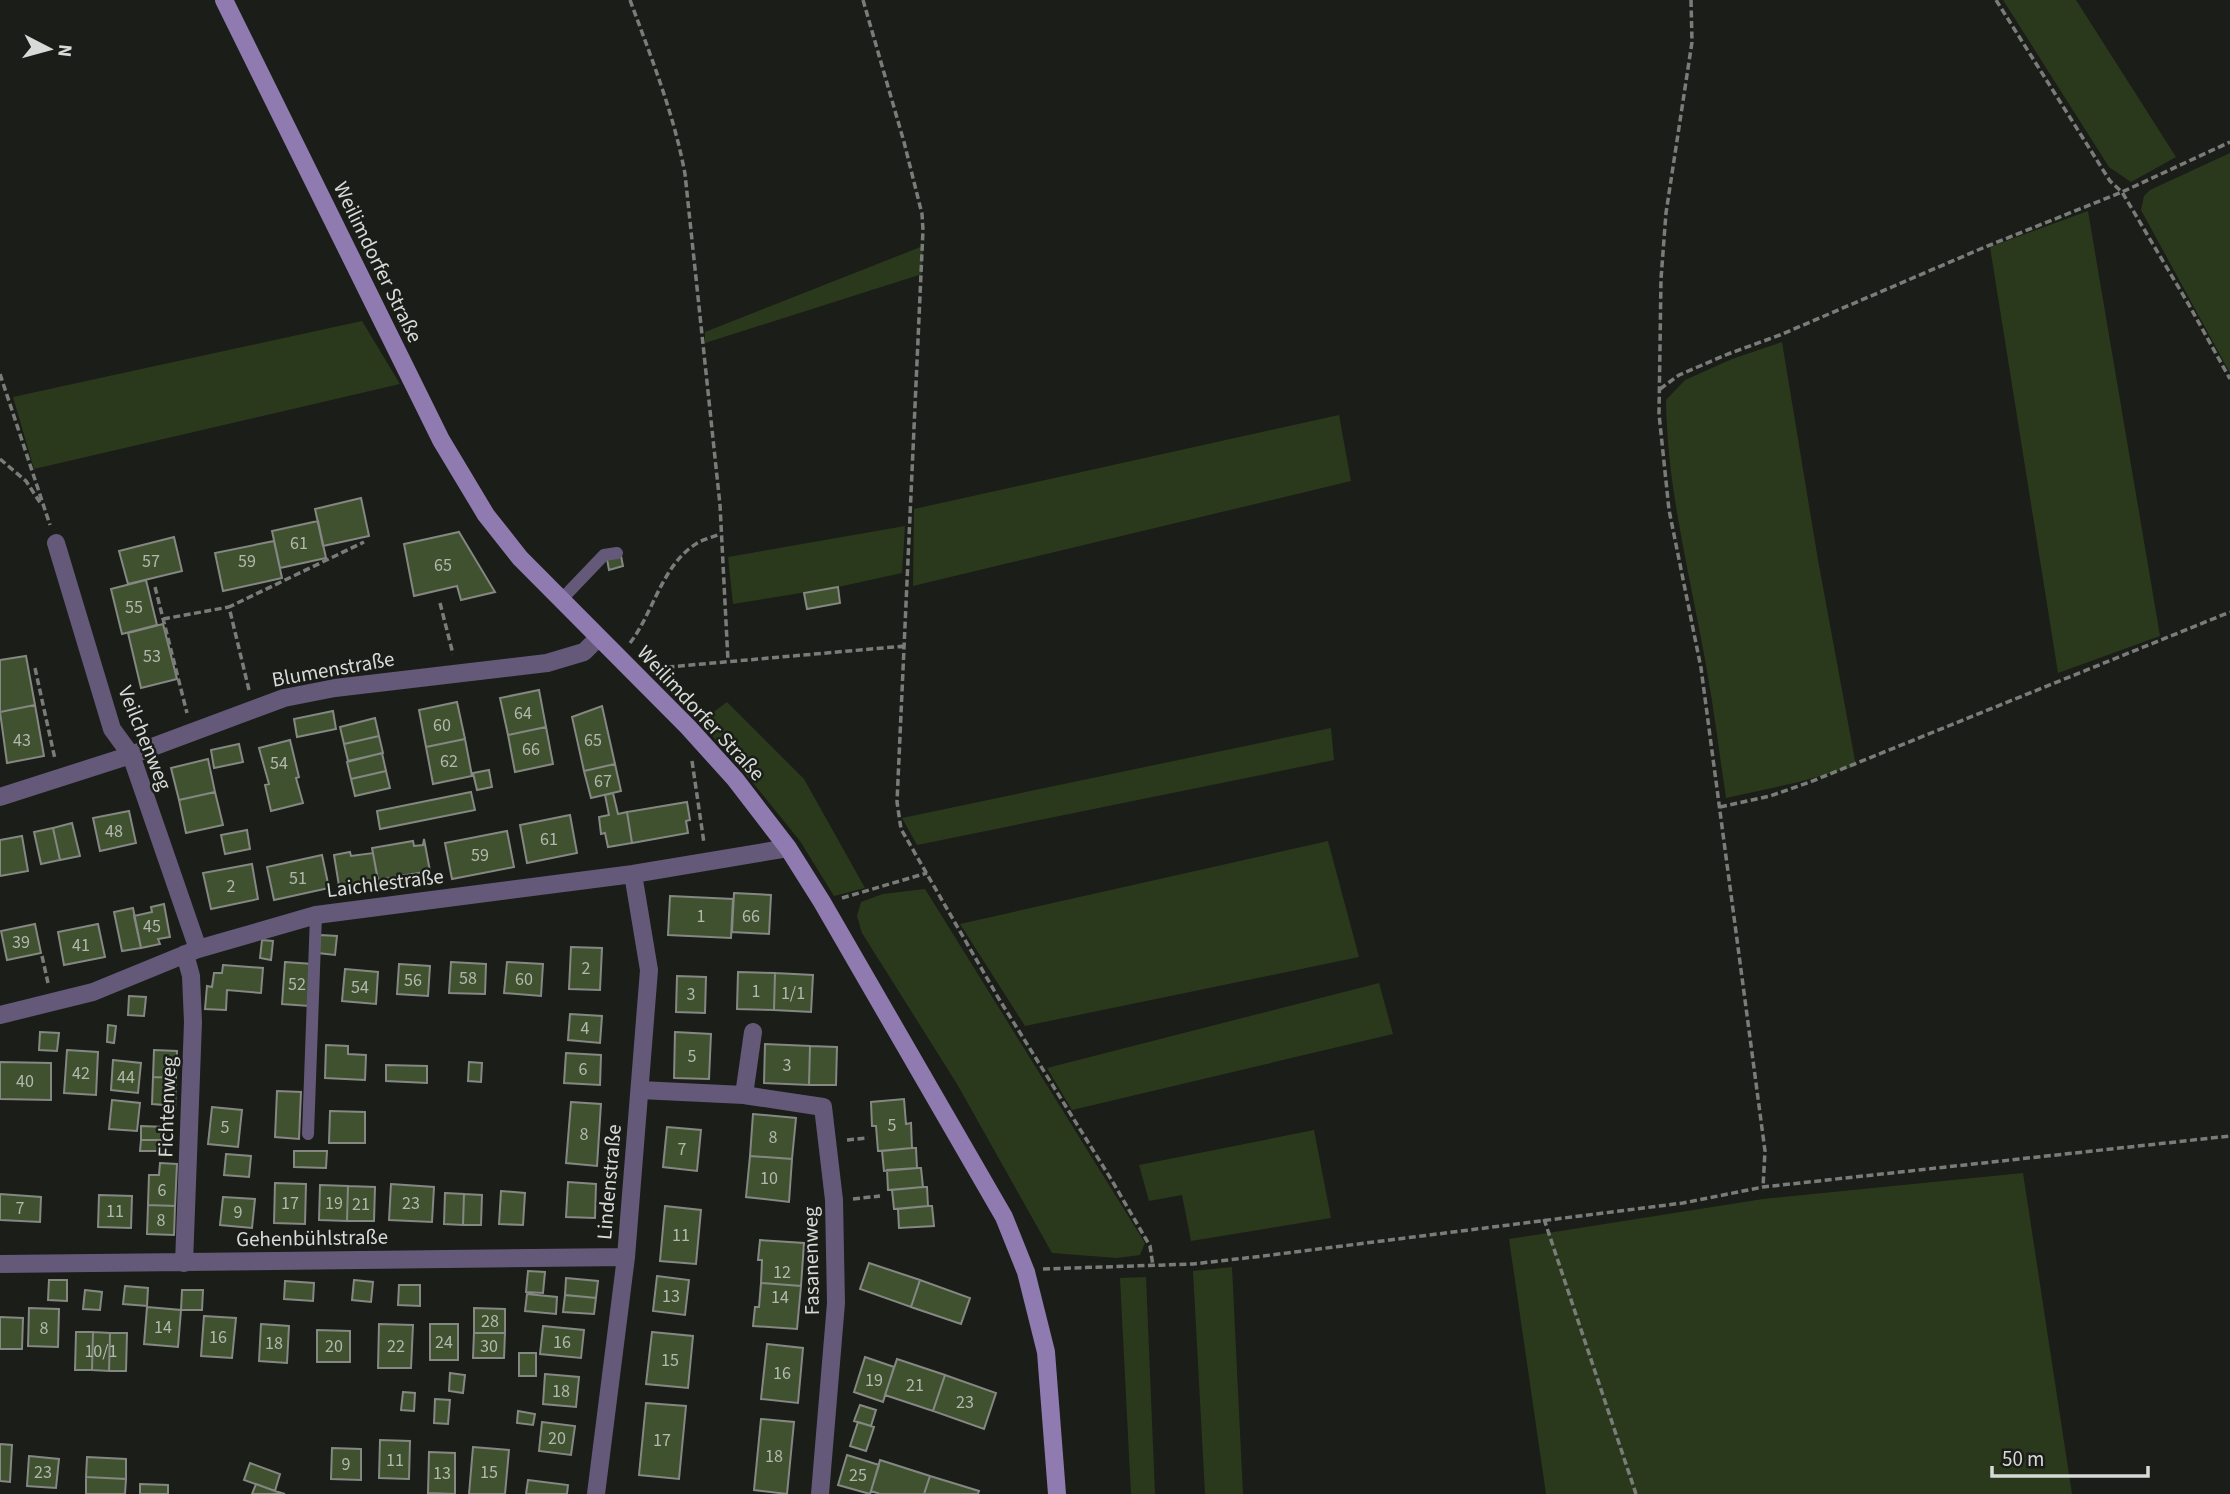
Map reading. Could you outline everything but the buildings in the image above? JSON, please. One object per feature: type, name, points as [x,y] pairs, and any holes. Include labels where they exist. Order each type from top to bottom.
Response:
[{"type":"main road","name":"Weilimdorfer Straße","points":[[224,0],[441,440],[486,515],[520,558],[688,727],[735,779],[788,848],[1004,1217],[1026,1272],[1046,1352],[1057,1494]]},
{"type":"street","name":"Veilchenweg","points":[[56,543],[112,729],[131,755],[192,951]]},
{"type":"street","name":"Blumenstraße","points":[[0,797],[131,755],[284,698],[335,688],[547,663],[584,652],[598,638]]},
{"type":"street","name":"Laichlestraße","points":[[0,1015],[93,992],[192,951],[316,915],[633,874],[788,848]]},
{"type":"street","name":"Lindenstraße","points":[[596,1494],[626,1257],[649,970],[633,874]]},
{"type":"street","name":"Fichtenweg","points":[[184,1263],[193,1023],[192,951]]},
{"type":"street","points":[[744,1095],[753,1032]]},
{"type":"street","name":"Fasanenweg","points":[[640,1090],[744,1095],[823,1107],[834,1200],[836,1303],[820,1494]]},
{"type":"street","name":"Gehenbühlstraße","points":[[0,1264],[626,1257]]},
{"type":"lane","points":[[561,600],[604,555],[617,552]]},
{"type":"lane","points":[[308,1134],[316,915]]},
{"type":"path","points":[[630,0],[672,118],[685,174],[720,505],[728,661]]},
{"type":"path","points":[[863,0],[922,214],[923,255],[898,817],[901,829],[999,999],[1150,1246],[1153,1266]]},
{"type":"path","points":[[1691,0],[1692,42],[1666,213],[1661,279],[1659,389],[1662,452],[1669,510],[1701,668],[1765,1151],[1763,1187]]},
{"type":"path","points":[[1996,0],[2110,181],[2122,192],[2230,379]]},
{"type":"path","points":[[1659,389],[1679,375],[2122,192],[2230,142]]},
{"type":"path","points":[[0,374],[56,543]]},
{"type":"path","points":[[0,459],[26,481],[45,508]]},
{"type":"path","points":[[618,659],[642,628],[675,564],[698,543],[721,534]]},
{"type":"path","points":[[163,619],[229,607],[364,542]]},
{"type":"path","points":[[155,587],[192,732]]},
{"type":"path","points":[[440,603],[458,673]]},
{"type":"path","points":[[229,607],[254,709]]},
{"type":"path","points":[[1720,807],[1770,796],[1810,782],[2230,611]]},
{"type":"path","points":[[641,679],[656,668],[905,646]]},
{"type":"path","points":[[35,668],[59,778]]},
{"type":"path","points":[[688,727],[706,863]]},
{"type":"path","points":[[822,902],[846,898],[927,873]]},
{"type":"path","points":[[41,956],[52,1002]]},
{"type":"path","points":[[1026,1272],[1153,1266],[1263,1256],[1682,1203],[1763,1187],[2230,1136]]},
{"type":"path","points":[[834,1200],[880,1196]]},
{"type":"path","points":[[1544,1219],[1636,1494]]},
{"type":"green space","points":[[2003,0],[2076,0],[2176,157],[2131,182],[2109,167]]},
{"type":"green space","points":[[2230,153],[2230,373],[2141,210],[2144,196],[2150,190]]},
{"type":"green space","points":[[2088,211],[2160,636],[2058,673],[1990,247]]},
{"type":"green space","points":[[923,246],[922,274],[705,343],[705,332]]},
{"type":"green space","points":[[362,321],[400,384],[34,469],[13,397]]},
{"type":"green space","points":[[1782,342],[1856,766],[1726,798],[1708,674],[1673,488],[1666,400],[1685,380],[1732,359]]},
{"type":"green space","points":[[1339,415],[1351,481],[913,586],[914,509]]},
{"type":"green space","points":[[905,526],[902,573],[838,587],[733,604],[728,557]]},
{"type":"green space","points":[[727,702],[804,779],[865,888],[834,896],[800,841],[700,722]]},
{"type":"green space","points":[[1331,728],[1334,760],[917,845],[902,818]]},
{"type":"green space","points":[[1328,841],[1359,957],[1025,1026],[960,924]]},
{"type":"green space","points":[[925,889],[1145,1243],[1140,1255],[1117,1258],[1052,1253],[957,1084],[862,933],[857,916],[861,902],[883,894]]},
{"type":"green space","points":[[1379,983],[1393,1034],[1072,1110],[1047,1068]]},
{"type":"green space","points":[[1314,1130],[1331,1218],[1191,1241],[1182,1195],[1149,1201],[1139,1165]]},
{"type":"green space","points":[[2023,1173],[2072,1494],[1546,1494],[1509,1239],[1763,1199]]},
{"type":"green space","points":[[1232,1267],[1243,1494],[1205,1494],[1193,1271]]},
{"type":"green space","points":[[1146,1277],[1155,1494],[1131,1494],[1120,1278]]}]
